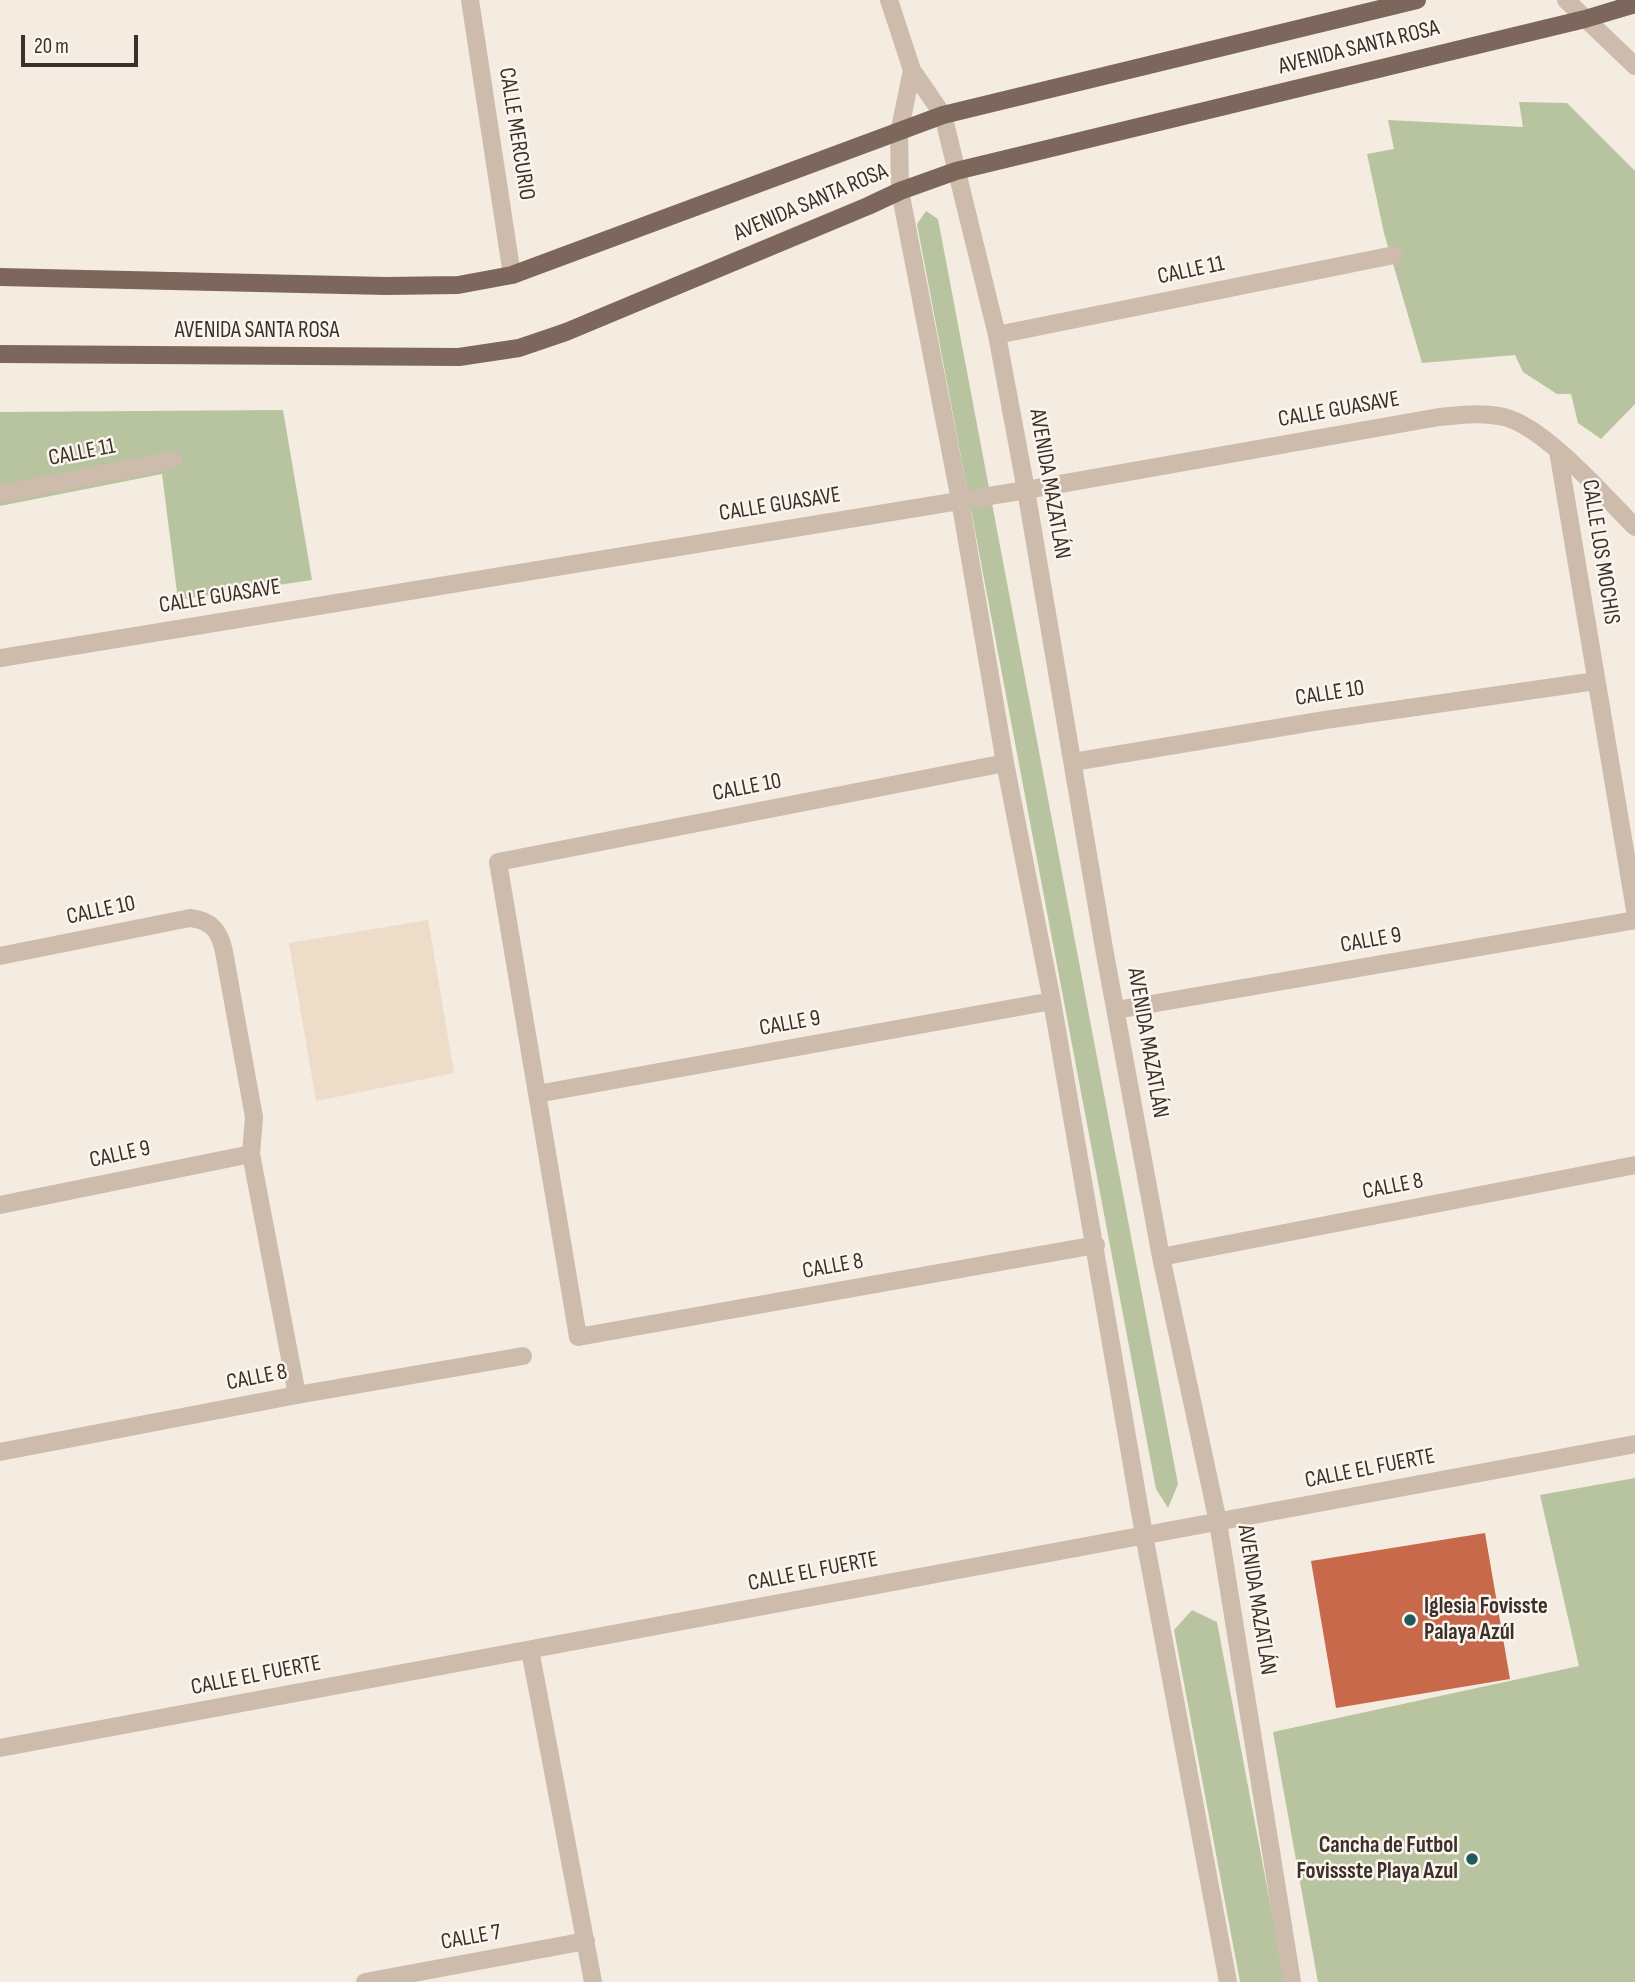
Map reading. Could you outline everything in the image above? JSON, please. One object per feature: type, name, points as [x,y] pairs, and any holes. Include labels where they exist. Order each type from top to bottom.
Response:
[{"type":"main road","name":"AVENIDA SANTA ROSA","points":[[0,277],[386,286],[458,285],[512,275],[943,115],[1417,0]]},
{"type":"main road","name":"AVENIDA SANTA ROSA","points":[[0,354],[459,357],[519,348],[578,327],[900,191],[956,171],[1585,19],[1635,4]]},
{"type":"street","name":"CALLE MERCURIO","points":[[470,0],[512,275]]},
{"type":"street","points":[[888,0],[912,70],[943,115]]},
{"type":"street","points":[[1566,0],[1635,66]]},
{"type":"street","points":[[912,70],[900,132],[900,191],[960,500],[1005,763],[1052,1001],[1144,1535],[1228,1982]]},
{"type":"street","name":"AVENIDA MAZATLÁN","points":[[943,115],[997,335],[1161,1257],[1218,1522],[1292,1982]]},
{"type":"street","name":"CALLE 11","points":[[997,335],[1394,255]]},
{"type":"street","name":"CALLE GUASAVE","points":[[0,658],[1026,491],[1439,417],[1477,413],[1506,418],[1532,431],[1558,451],[1635,527]]},
{"type":"street","name":"CALLE LOS MOCHIS","points":[[1558,451],[1635,910]]},
{"type":"street","name":"CALLE 11","points":[[0,494],[173,460]]},
{"type":"street","name":"CALLE 10","points":[[1073,762],[1325,720],[1596,681]]},
{"type":"street","name":"CALLE 10","points":[[537,1094],[498,862],[1005,763]]},
{"type":"street","name":"CALLE 10","points":[[0,956],[190,918],[212,925],[218,933],[224,952],[254,1117],[251,1153]]},
{"type":"street","name":"CALLE 9","points":[[1116,1010],[1635,920]]},
{"type":"street","name":"CALLE 9","points":[[537,1094],[1052,1001]]},
{"type":"street","name":"CALLE 8","points":[[537,1094],[578,1337],[1096,1245]]},
{"type":"street","points":[[251,1153],[297,1395]]},
{"type":"street","name":"CALLE 9","points":[[0,1205],[251,1153]]},
{"type":"street","name":"CALLE 8","points":[[1161,1257],[1635,1165]]},
{"type":"street","name":"CALLE 8","points":[[0,1452],[297,1395],[523,1356]]},
{"type":"street","name":"CALLE EL FUERTE","points":[[0,1748],[1635,1444]]},
{"type":"street","points":[[530,1650],[593,1982]]},
{"type":"street","name":"CALLE 7","points":[[365,1982],[586,1941]]},
{"type":"green space","points":[[1519,102],[1567,103],[1635,171],[1635,404],[1601,439],[1578,423],[1571,394],[1557,394],[1523,372],[1515,355],[1422,363],[1384,233],[1367,154],[1394,149],[1388,120],[1523,127]]},
{"type":"green space","points":[[926,211],[938,219],[1178,1484],[1168,1508],[1156,1489],[917,224]]},
{"type":"green space","points":[[283,410],[312,580],[178,600],[162,474],[0,506],[0,412]]},
{"type":"green space","name":"Cancha de Futbol Fovissste Playa Azul","points":[[1635,1478],[1635,1982],[1318,1982],[1273,1732],[1579,1666],[1540,1495]]},
{"type":"green space","points":[[1192,1610],[1217,1622],[1285,1982],[1240,1982],[1174,1630]]},
{"type":"shaded area","points":[[428,920],[454,1073],[316,1101],[289,943]]},
{"type":"building","name":"Iglesia Fovisste Palaya Azúl","points":[[1485,1533],[1510,1679],[1336,1708],[1311,1561]]},
{"type":"place","name":"Iglesia Fovisste Palaya Azúl","points":[[1410,1620]]},
{"type":"place","name":"Cancha de Futbol Fovissste Playa Azul","points":[[1472,1859]]}]
